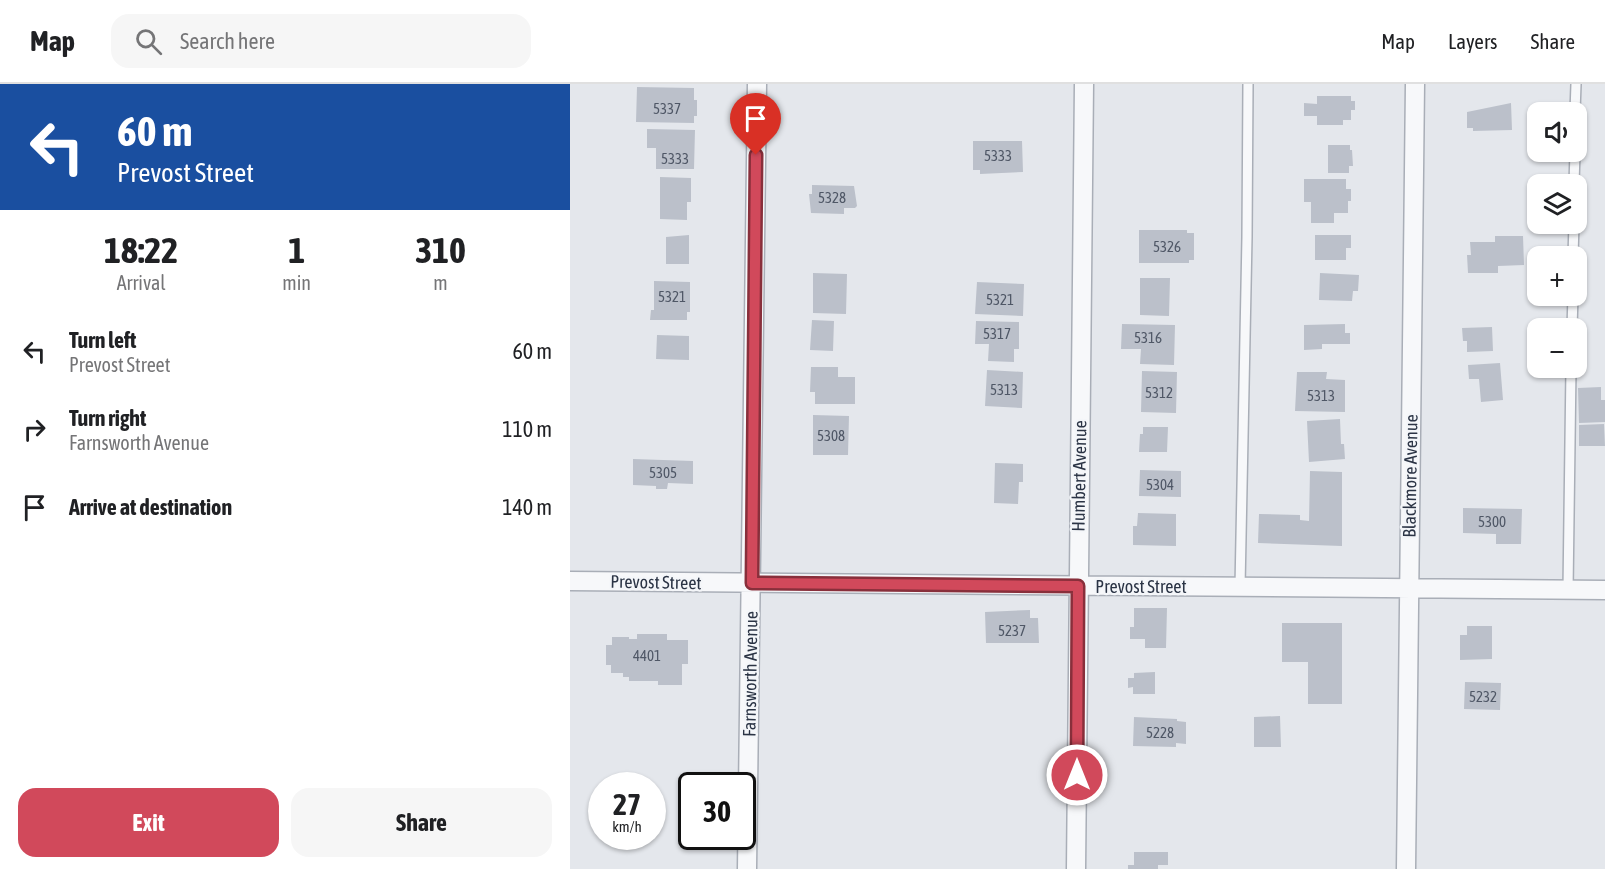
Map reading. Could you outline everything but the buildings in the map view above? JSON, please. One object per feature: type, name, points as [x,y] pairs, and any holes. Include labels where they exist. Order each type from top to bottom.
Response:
[{"type":"street","name":"Farnsworth Avenue","points":[[747,869],[757,84]]},
{"type":"street","name":"Humbert Avenue","points":[[1076,869],[1084,84]]},
{"type":"street","name":"Blackmore Avenue","points":[[1406,869],[1415,84]]},
{"type":"street","name":"Prevost Street","points":[[570,581],[1605,590]]},
{"type":"lane","points":[[1240,587],[1248,84]]},
{"type":"lane","points":[[1575,102],[1576,84]]},
{"type":"lane","points":[[1568,590],[1572,378]]},
{"type":"route","points":[[756,155],[752,583],[1078,586],[1077,775]]}]
